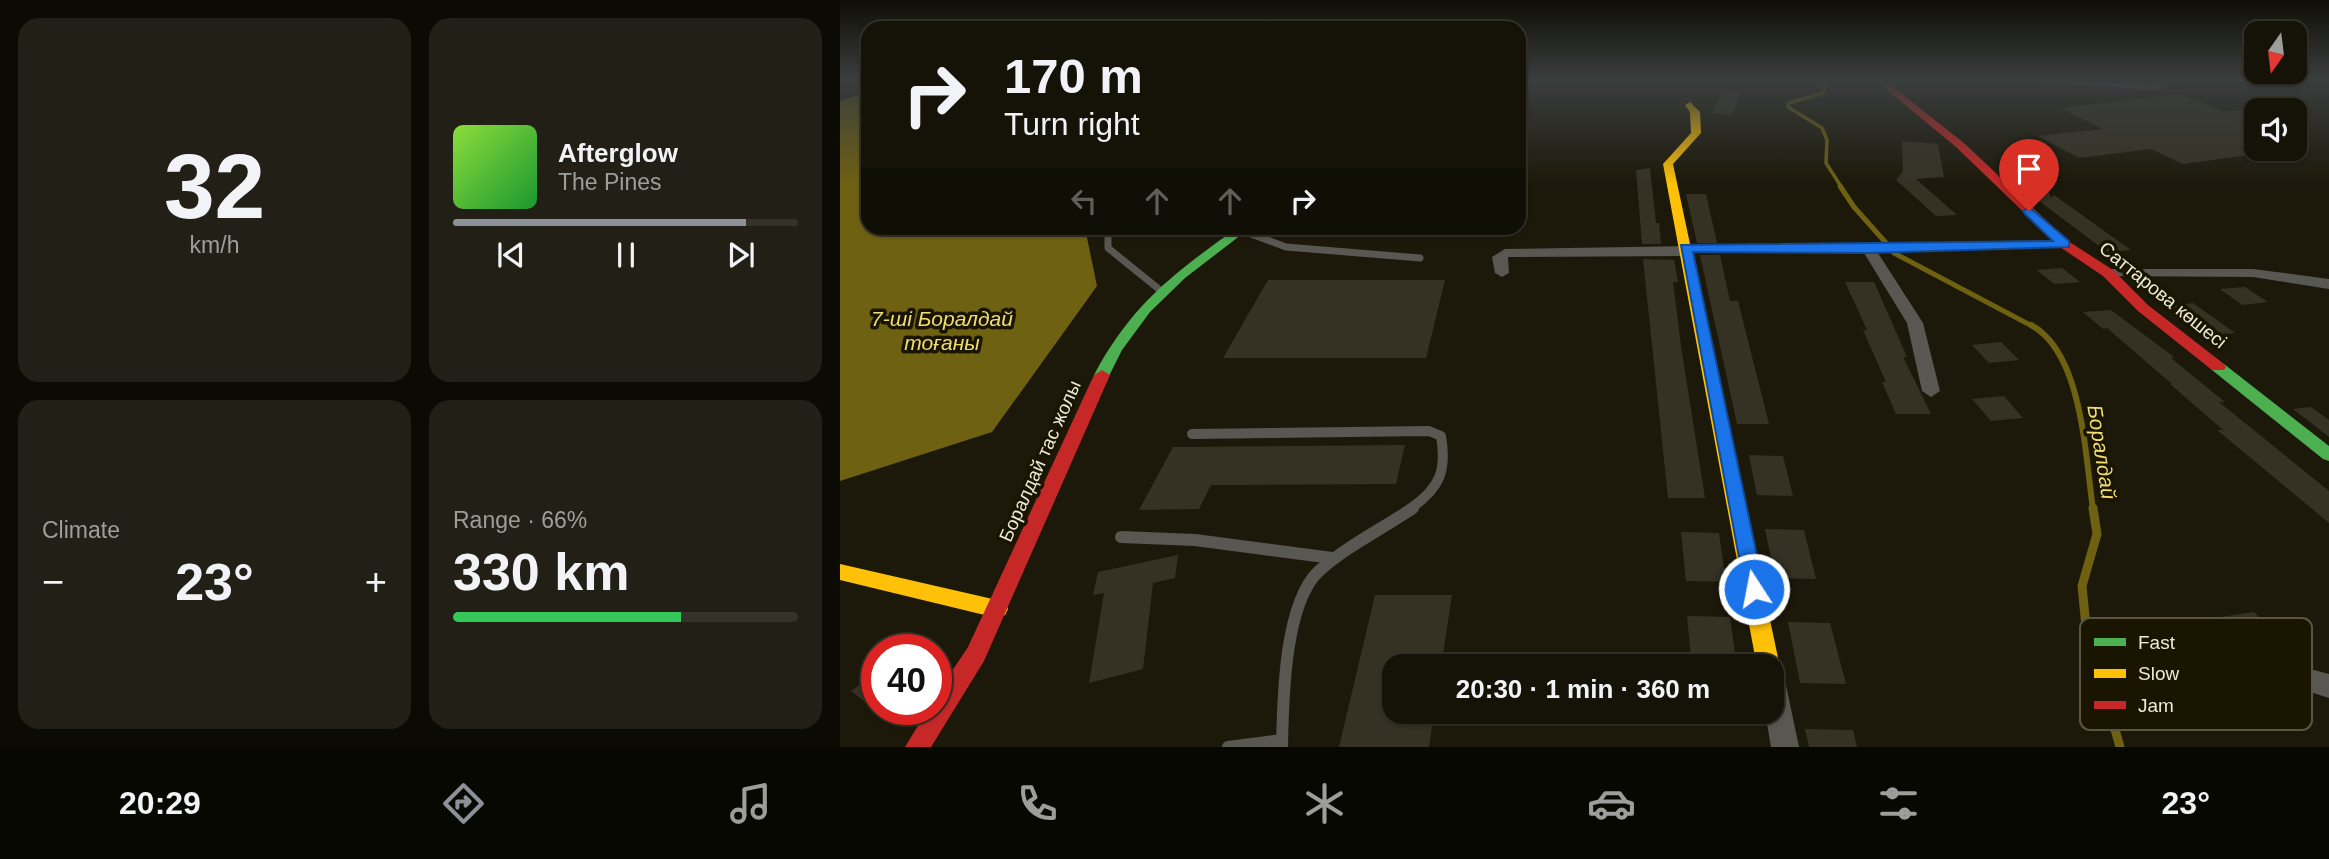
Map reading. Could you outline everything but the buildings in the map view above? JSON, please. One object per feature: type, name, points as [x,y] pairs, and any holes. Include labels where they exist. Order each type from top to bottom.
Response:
[{"type":"street","points":[[1695,115],[1696,133],[1668,164],[1766,654]]},
{"type":"street","name":"Саттарова көшесі","points":[[1922,115],[1960,145],[2064,244],[2108,273],[2143,308],[2329,455]]},
{"type":"street","name":"Боралдай тас жолы","points":[[917,747],[976,654],[1107,363],[1133,321],[1160,289],[1234,235]]},
{"type":"street","points":[[1502,273],[1499,257],[1505,253],[2064,244]]},
{"type":"street","points":[[1868,249],[1915,323],[1931,391]]},
{"type":"street","points":[[2108,273],[2253,273],[2329,284]]},
{"type":"street","points":[[840,572],[997,609]]},
{"type":"street","points":[[1781,724],[1785,747]]},
{"type":"lane","points":[[1108,235],[1108,248],[1160,289]]},
{"type":"lane","points":[[1257,235],[1286,247],[1420,258]]},
{"type":"lane","points":[[1192,434],[1429,431],[1441,436],[1446,449],[1440,482],[1423,503],[1332,558],[1303,592],[1283,669],[1282,743],[1228,747]]},
{"type":"lane","points":[[1121,537],[1195,540],[1332,558]]},
{"type":"water","name":"7-ші Боралдай тоғаны","points":[[840,115],[861,115],[861,235],[1086,235],[1097,286],[992,432],[840,481]]},
{"type":"waterway","name":"Боралдай","points":[[1801,115],[1822,128],[1827,140],[1826,163],[1842,188]]},
{"type":"waterway","name":"Боралдай","points":[[1840,186],[1854,207],[1887,244]]},
{"type":"waterway","name":"Боралдай","points":[[1894,253],[2032,326]]},
{"type":"waterway","name":"Боралдай","points":[[2032,326],[2048,339],[2062,358],[2071,382],[2084,435],[2093,509]]},
{"type":"waterway","name":"Боралдай","points":[[2085,618],[2082,586],[2097,534],[2093,508]]},
{"type":"waterway","name":"Боралдай","points":[[2115,730],[2120,747]]},
{"type":"traffic: fast","points":[[1102,375],[1129,328],[1162,291],[1235,235]]},
{"type":"traffic: fast","points":[[2218,367],[2329,455]]},
{"type":"traffic: slow","points":[[1695,115],[1696,133],[1668,164],[1766,654]]},
{"type":"traffic: slow","points":[[840,572],[997,609]]},
{"type":"traffic: jam","points":[[1922,115],[1960,145],[2064,244],[2108,273],[2143,308],[2218,367]]},
{"type":"traffic: jam","points":[[917,747],[976,654],[1102,375]]},
{"type":"route","points":[[1754,589],[1685,248],[1868,249],[2064,244],[2029,211]]}]
